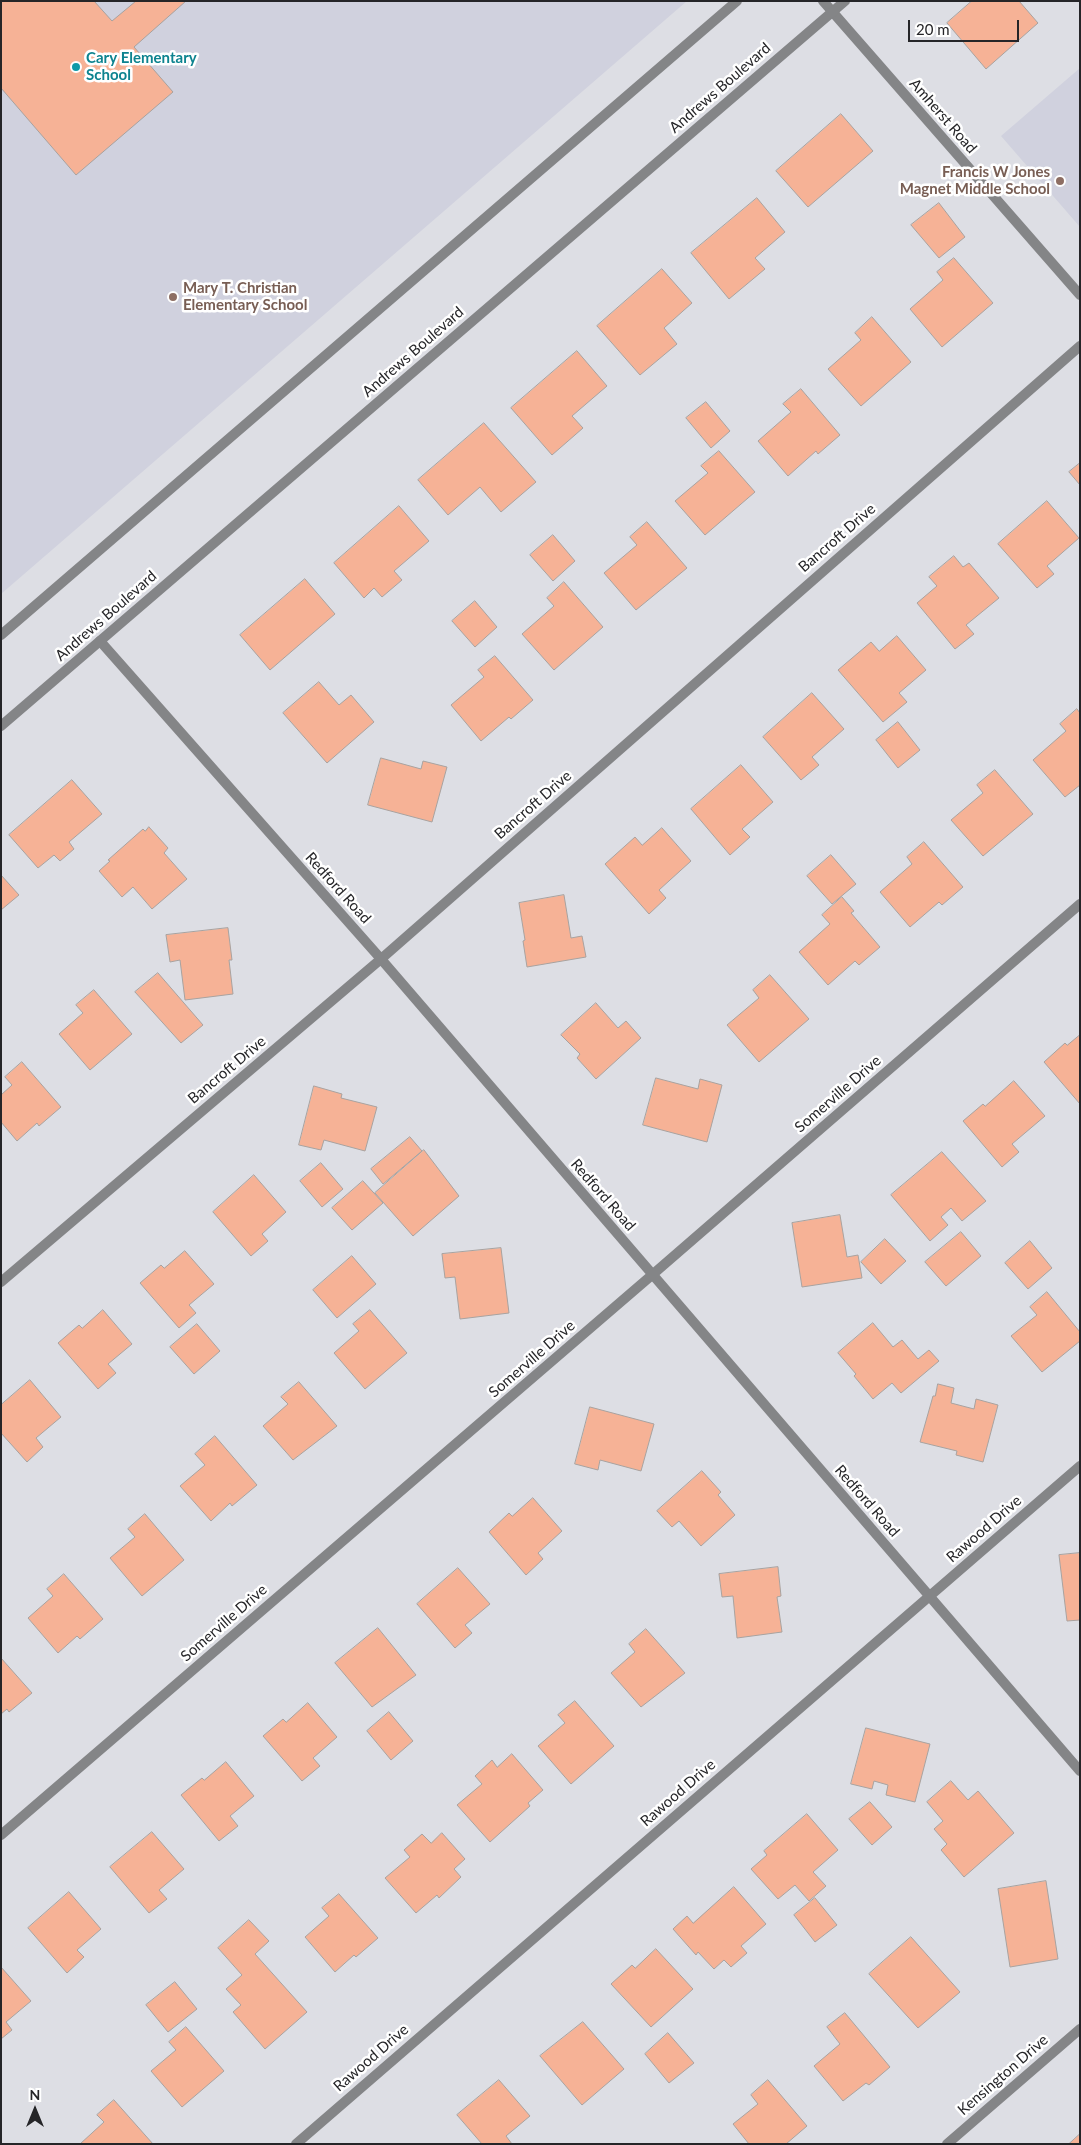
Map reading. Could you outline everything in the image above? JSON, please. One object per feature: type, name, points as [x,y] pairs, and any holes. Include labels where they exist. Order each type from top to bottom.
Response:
[{"type":"street","points":[[1,635],[736,1]]},
{"type":"street","name":"Amherst Road","points":[[823,1],[1080,295]]},
{"type":"street","name":"Andrews Boulevard","points":[[1,726],[845,1]]},
{"type":"street","name":"Bancroft Drive","points":[[1,1282],[381,958],[1080,346]]},
{"type":"street","name":"Redford Road","points":[[100,641],[381,958],[1080,1771]]},
{"type":"street","name":"Somerville Drive","points":[[1,1835],[1080,904]]},
{"type":"street","name":"Rawood Drive","points":[[296,2144],[1080,1466]]},
{"type":"street","name":"Kensington Drive","points":[[947,2144],[1080,2029]]},
{"type":"shaded area","name":"Mary T. Christian Elementary School","points":[[1,1],[687,1],[1,594]]},
{"type":"shaded area","name":"Francis W Jones Magnet Middle School","points":[[1080,68],[1080,227],[1001,136]]},
{"type":"building","name":"Cary Elementary School","points":[[1,1],[94,1],[112,21],[136,1],[186,1],[134,47],[173,92],[76,175],[1,88]]},
{"type":"building","points":[[972,1],[1019,1],[1038,23],[986,69],[947,23]]},
{"type":"building","points":[[841,114],[873,151],[808,207],[776,171]]},
{"type":"building","points":[[757,198],[785,232],[755,258],[765,269],[729,299],[691,253]]},
{"type":"building","points":[[939,203],[965,237],[939,258],[911,225]]},
{"type":"building","points":[[954,258],[993,303],[942,347],[910,309],[943,280],[937,272]]},
{"type":"building","points":[[662,269],[692,303],[664,328],[677,344],[640,375],[597,326]]},
{"type":"building","points":[[872,317],[911,362],[861,406],[828,369],[861,340],[855,333]]},
{"type":"building","points":[[577,351],[607,386],[572,416],[583,428],[552,455],[511,408]]},
{"type":"building","points":[[801,389],[840,435],[818,454],[816,451],[788,476],[758,441],[791,412],[783,404]]},
{"type":"building","points":[[706,402],[730,431],[711,448],[686,418]]},
{"type":"building","points":[[484,423],[536,482],[501,512],[480,487],[448,515],[418,480]]},
{"type":"building","points":[[719,451],[755,492],[705,535],[675,501],[708,473],[701,466]]},
{"type":"building","points":[[1080,463],[1080,485],[1069,472]]},
{"type":"building","points":[[1047,501],[1079,538],[1047,566],[1054,574],[1037,588],[998,544]]},
{"type":"building","points":[[399,506],[429,541],[394,571],[402,580],[382,597],[374,588],[364,598],[334,563]]},
{"type":"building","points":[[647,522],[687,568],[636,610],[604,573],[637,545],[630,537]]},
{"type":"building","points":[[553,535],[575,561],[553,581],[530,555]]},
{"type":"building","points":[[954,556],[963,567],[969,563],[999,598],[966,625],[974,634],[955,649],[917,603],[937,586],[929,577]]},
{"type":"building","points":[[305,579],[335,614],[270,670],[240,635]]},
{"type":"building","points":[[564,582],[603,627],[554,670],[522,634],[554,606],[547,598]]},
{"type":"building","points":[[475,601],[497,627],[475,647],[452,621]]},
{"type":"building","points":[[897,636],[926,670],[899,693],[907,702],[883,722],[838,670],[871,642],[879,651]]},
{"type":"building","points":[[495,656],[533,700],[511,719],[509,717],[481,741],[451,705],[484,677],[478,670]]},
{"type":"building","points":[[319,682],[339,705],[351,695],[374,722],[327,763],[283,713]]},
{"type":"building","points":[[812,693],[844,729],[812,757],[819,765],[801,780],[763,737]]},
{"type":"building","points":[[1077,709],[1080,713],[1080,785],[1065,797],[1033,760],[1066,731],[1060,724]]},
{"type":"building","points":[[898,722],[920,750],[898,768],[876,740]]},
{"type":"building","points":[[381,758],[421,769],[423,761],[447,767],[432,822],[368,805]]},
{"type":"building","points":[[741,765],[773,802],[742,829],[750,837],[730,855],[691,809]]},
{"type":"building","points":[[995,770],[1033,814],[983,856],[951,820],[983,793],[977,785]]},
{"type":"building","points":[[72,780],[102,814],[69,842],[74,849],[60,861],[54,855],[38,868],[9,835]]},
{"type":"building","points":[[149,827],[168,848],[164,853],[187,879],[152,909],[133,887],[122,897],[99,871],[110,861],[108,860],[143,829],[145,831]]},
{"type":"building","points":[[662,828],[691,861],[659,890],[666,898],[649,914],[605,864],[635,837],[642,845]]},
{"type":"building","points":[[924,842],[963,887],[942,905],[939,902],[910,927],[880,892],[912,864],[907,857]]},
{"type":"building","points":[[831,855],[856,884],[832,904],[807,876]]},
{"type":"building","points":[[1,875],[19,895],[1,910]]},
{"type":"building","points":[[564,895],[571,938],[582,936],[586,957],[527,967],[519,903]]},
{"type":"building","points":[[842,897],[854,911],[851,913],[880,947],[859,965],[855,961],[828,985],[799,952],[830,924],[822,915]]},
{"type":"building","points":[[228,928],[232,960],[229,960],[233,994],[185,1000],[180,960],[170,962],[166,935]]},
{"type":"building","points":[[158,973],[203,1025],[181,1043],[135,992]]},
{"type":"building","points":[[770,975],[809,1019],[759,1062],[727,1025],[759,998],[753,990]]},
{"type":"building","points":[[94,990],[132,1034],[90,1070],[59,1034],[83,1013],[76,1005]]},
{"type":"building","points":[[596,1003],[618,1028],[626,1021],[641,1038],[596,1079],[577,1058],[580,1054],[561,1035]]},
{"type":"building","points":[[1080,1035],[1080,1104],[1044,1062],[1065,1043],[1067,1045]]},
{"type":"building","points":[[22,1062],[61,1107],[39,1126],[37,1123],[17,1141],[1,1122],[1,1095],[12,1085],[5,1077]]},
{"type":"building","points":[[656,1078],[698,1089],[700,1079],[722,1085],[707,1142],[643,1125]]},
{"type":"building","points":[[1014,1081],[1045,1116],[1012,1144],[1019,1152],[1002,1167],[963,1121],[983,1104],[985,1106]]},
{"type":"building","points":[[314,1086],[342,1094],[341,1098],[377,1107],[365,1151],[324,1140],[321,1150],[299,1145]]},
{"type":"building","points":[[410,1137],[422,1151],[383,1184],[371,1169]]},
{"type":"building","points":[[424,1150],[459,1196],[413,1236],[375,1193]]},
{"type":"building","points":[[942,1152],[986,1201],[962,1221],[951,1208],[941,1217],[948,1225],[930,1241],[891,1195]]},
{"type":"building","points":[[321,1163],[343,1189],[322,1207],[300,1181]]},
{"type":"building","points":[[254,1175],[286,1212],[262,1234],[268,1241],[251,1256],[213,1212]]},
{"type":"building","points":[[363,1181],[383,1203],[352,1230],[332,1208]]},
{"type":"building","points":[[840,1215],[847,1257],[858,1255],[862,1278],[802,1287],[792,1223]]},
{"type":"building","points":[[961,1232],[981,1256],[946,1286],[925,1262]]},
{"type":"building","points":[[885,1239],[906,1261],[881,1284],[861,1262]]},
{"type":"building","points":[[1030,1241],[1052,1268],[1028,1289],[1005,1263]]},
{"type":"building","points":[[501,1248],[509,1313],[460,1319],[455,1277],[445,1278],[442,1254]]},
{"type":"building","points":[[185,1251],[214,1284],[189,1305],[196,1313],[179,1328],[140,1283],[161,1265],[164,1268]]},
{"type":"building","points":[[352,1256],[376,1284],[337,1318],[313,1290]]},
{"type":"building","points":[[1047,1292],[1080,1332],[1080,1341],[1042,1372],[1011,1336],[1037,1315],[1030,1307]]},
{"type":"building","points":[[103,1310],[132,1344],[108,1364],[116,1373],[98,1389],[58,1343],[79,1325],[82,1328]]},
{"type":"building","points":[[370,1310],[407,1353],[365,1389],[334,1353],[359,1331],[353,1324]]},
{"type":"building","points":[[873,1323],[893,1347],[902,1340],[918,1359],[929,1350],[939,1361],[901,1393],[892,1383],[873,1399],[854,1376],[856,1374],[838,1353]]},
{"type":"building","points":[[197,1324],[220,1351],[194,1374],[170,1347]]},
{"type":"building","points":[[30,1380],[61,1417],[36,1438],[43,1447],[27,1462],[1,1433],[1,1405]]},
{"type":"building","points":[[299,1382],[337,1426],[293,1460],[263,1426],[288,1404],[281,1397]]},
{"type":"building","points":[[938,1384],[954,1388],[951,1403],[974,1409],[976,1399],[998,1405],[983,1462],[956,1455],[957,1451],[920,1442]]},
{"type":"building","points":[[590,1407],[654,1424],[641,1471],[600,1460],[598,1470],[575,1464]]},
{"type":"building","points":[[215,1436],[257,1485],[232,1506],[230,1503],[211,1521],[180,1486],[205,1465],[195,1454]]},
{"type":"building","points":[[702,1471],[721,1492],[718,1495],[735,1515],[701,1546],[679,1521],[672,1527],[657,1511]]},
{"type":"building","points":[[533,1498],[562,1531],[538,1553],[543,1559],[526,1575],[489,1532],[509,1513],[512,1516]]},
{"type":"building","points":[[145,1514],[184,1560],[142,1596],[110,1558],[135,1537],[128,1529]]},
{"type":"building","points":[[1080,1553],[1080,1620],[1067,1621],[1059,1555]]},
{"type":"building","points":[[778,1567],[781,1596],[777,1597],[782,1632],[737,1638],[733,1596],[722,1597],[719,1574]]},
{"type":"building","points":[[458,1568],[490,1604],[465,1625],[472,1633],[455,1648],[417,1604]]},
{"type":"building","points":[[64,1574],[103,1619],[80,1639],[77,1636],[58,1653],[28,1618],[53,1596],[47,1589]]},
{"type":"building","points":[[378,1628],[416,1675],[372,1707],[335,1663]]},
{"type":"building","points":[[646,1629],[685,1673],[641,1707],[611,1673],[635,1652],[629,1644]]},
{"type":"building","points":[[1,1658],[32,1693],[9,1712],[7,1709],[1,1714]]},
{"type":"building","points":[[575,1701],[614,1746],[571,1784],[538,1746],[565,1723],[558,1715]]},
{"type":"building","points":[[308,1703],[337,1737],[313,1758],[320,1766],[302,1781],[263,1736],[283,1719],[286,1722]]},
{"type":"building","points":[[389,1712],[413,1741],[391,1760],[367,1731]]},
{"type":"building","points":[[866,1728],[930,1744],[915,1802],[886,1795],[888,1785],[874,1781],[872,1789],[851,1784]]},
{"type":"building","points":[[512,1754],[543,1790],[528,1803],[530,1806],[490,1842],[457,1805],[482,1784],[475,1776],[492,1760],[497,1767]]},
{"type":"building","points":[[226,1762],[254,1796],[230,1816],[238,1826],[219,1841],[181,1795],[202,1778],[204,1780]]},
{"type":"building","points":[[951,1781],[968,1800],[978,1791],[1014,1833],[964,1877],[941,1850],[947,1844],[934,1829],[943,1821],[927,1802]]},
{"type":"building","points":[[870,1802],[892,1827],[872,1845],[849,1819]]},
{"type":"building","points":[[807,1814],[838,1850],[813,1872],[826,1886],[809,1901],[795,1885],[778,1899],[751,1869],[767,1855],[764,1851]]},
{"type":"building","points":[[152,1832],[184,1869],[159,1890],[167,1899],[149,1913],[110,1867]]},
{"type":"building","points":[[442,1833],[465,1859],[454,1869],[461,1877],[439,1898],[437,1895],[416,1913],[385,1878],[410,1857],[404,1850],[422,1834],[431,1843]]},
{"type":"building","points":[[1046,1881],[1058,1959],[1010,1967],[998,1889]]},
{"type":"building","points":[[734,1887],[766,1924],[741,1946],[747,1953],[731,1967],[724,1960],[714,1969],[698,1952],[696,1955],[673,1929],[687,1916],[693,1923]]},
{"type":"building","points":[[69,1892],[101,1929],[77,1950],[84,1957],[67,1973],[28,1928]]},
{"type":"building","points":[[339,1894],[378,1938],[356,1957],[354,1955],[335,1972],[305,1937],[329,1916],[322,1908]]},
{"type":"building","points":[[815,1898],[837,1925],[815,1942],[794,1915]]},
{"type":"building","points":[[249,1920],[269,1941],[255,1954],[307,2012],[265,2049],[233,2012],[241,2005],[226,1989],[242,1975],[218,1948]]},
{"type":"building","points":[[911,1937],[960,1992],[918,2028],[869,1974]]},
{"type":"building","points":[[656,1949],[693,1989],[651,2027],[611,1984],[632,1965],[635,1968]]},
{"type":"building","points":[[1,1967],[31,2001],[6,2022],[12,2030],[1,2039]]},
{"type":"building","points":[[175,1982],[197,2009],[168,2032],[146,2005]]},
{"type":"building","points":[[845,2013],[890,2067],[869,2085],[866,2083],[843,2101],[814,2066],[840,2044],[827,2027]]},
{"type":"building","points":[[583,2022],[624,2069],[582,2105],[540,2056]]},
{"type":"building","points":[[186,2027],[224,2071],[182,2107],[151,2071],[176,2050],[169,2042]]},
{"type":"building","points":[[668,2033],[694,2063],[669,2083],[645,2054]]},
{"type":"building","points":[[499,2080],[530,2116],[506,2136],[512,2144],[482,2144],[457,2115]]},
{"type":"building","points":[[768,2080],[807,2126],[786,2144],[749,2144],[733,2124],[758,2104],[751,2095]]},
{"type":"building","points":[[114,2100],[153,2144],[80,2144],[104,2122],[97,2115]]},
{"type":"building","points":[[1080,2134],[1080,2144],[1069,2144]]},
{"type":"place","name":"Cary Elementary School","points":[[76,67]]},
{"type":"place","name":"Francis W Jones Magnet Middle School","points":[[1060,181]]},
{"type":"place","name":"Mary T. Christian Elementary School","points":[[173,297]]}]
